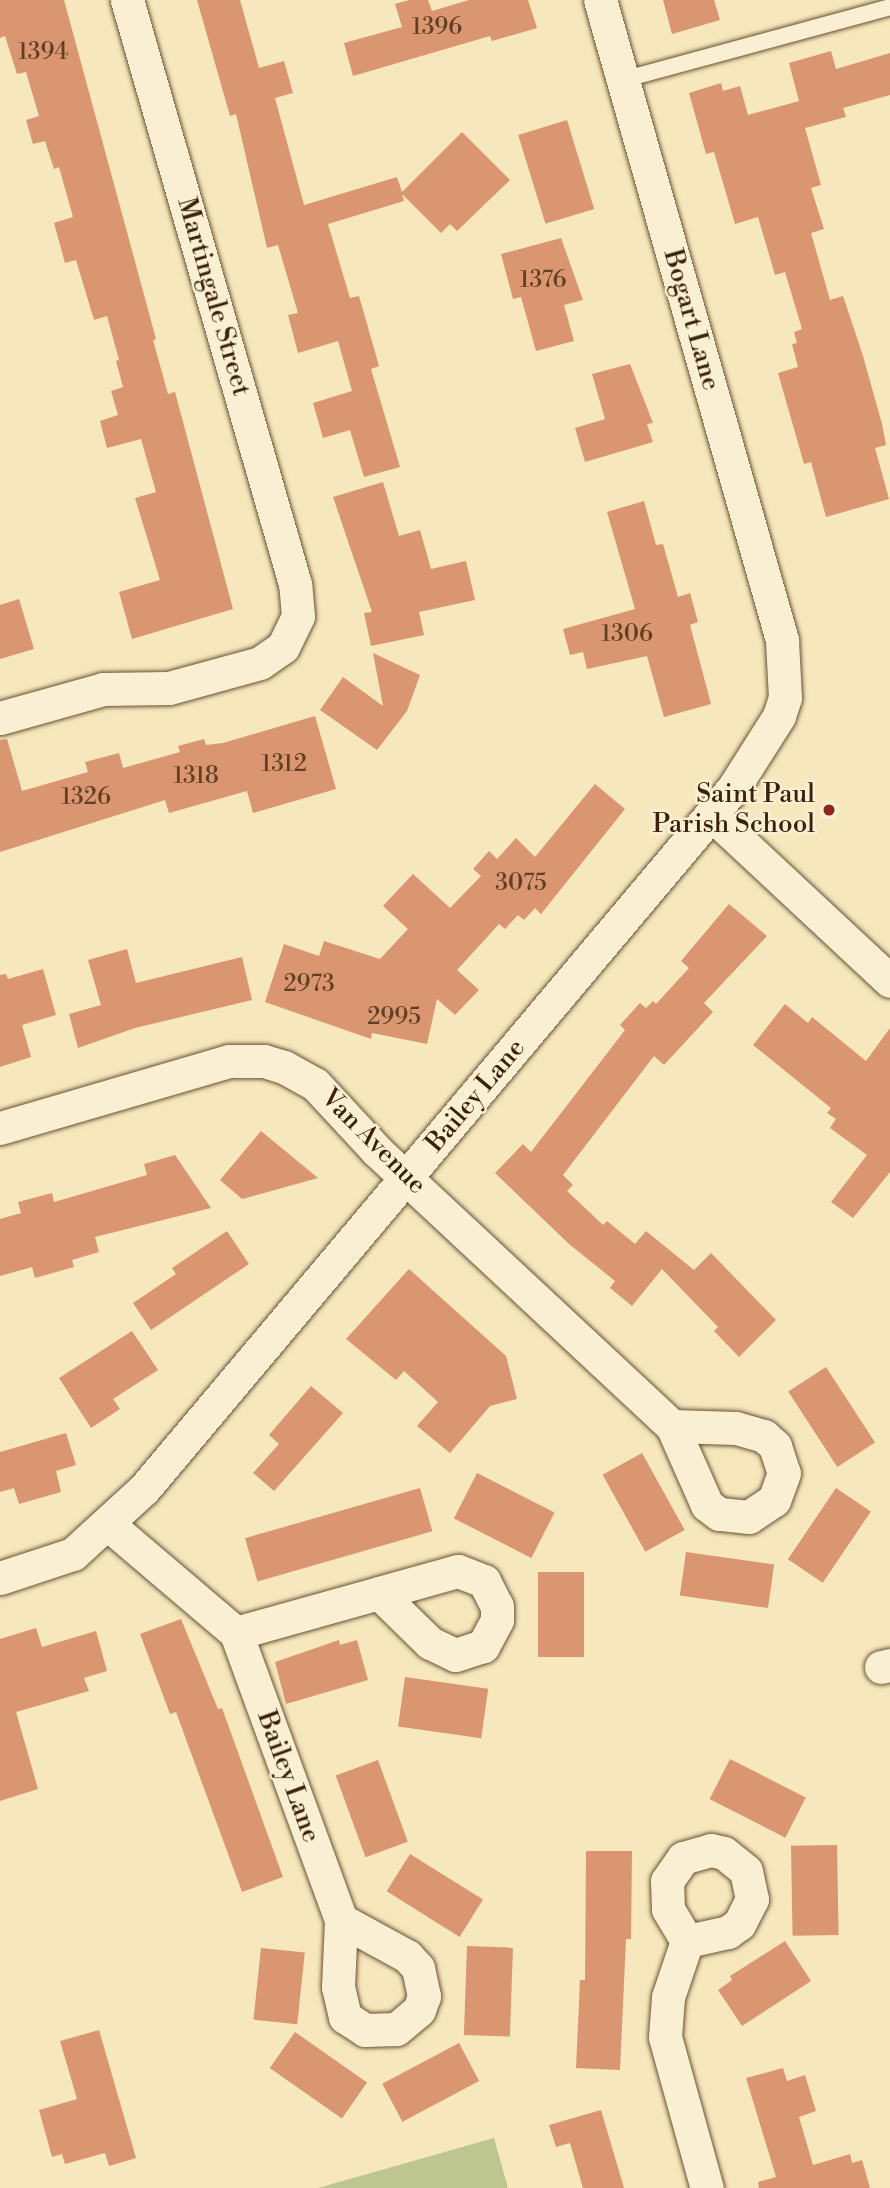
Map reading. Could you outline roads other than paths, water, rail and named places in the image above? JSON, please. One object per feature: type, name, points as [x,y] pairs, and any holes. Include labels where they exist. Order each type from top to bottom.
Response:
[{"type":"street","name":"Martingale Street","points":[[0,718],[103,689],[169,688],[269,660],[295,629],[297,594],[127,0]]},
{"type":"street","name":"Bogart Lane","points":[[600,0],[782,640]]},
{"type":"street","name":"Bailey Lane","points":[[0,1578],[74,1553],[109,1525],[407,1178],[712,815],[762,747],[779,716],[785,698],[782,640]]},
{"type":"street","points":[[712,815],[890,981]]},
{"type":"street","name":"Van Avenue","points":[[0,1128],[212,1065],[264,1061],[315,1084],[407,1178],[671,1426]]},
{"type":"street","name":"Bailey Lane","points":[[109,1525],[236,1633],[341,1920]]},
{"type":"street","points":[[236,1633],[379,1593]]},
{"type":"street","points":[[687,1941],[668,1997],[665,2038],[707,2188]]},
{"type":"lane","points":[[622,80],[890,7]]},
{"type":"place","name":"Saint Paul Parish School","points":[[829,810]]}]
